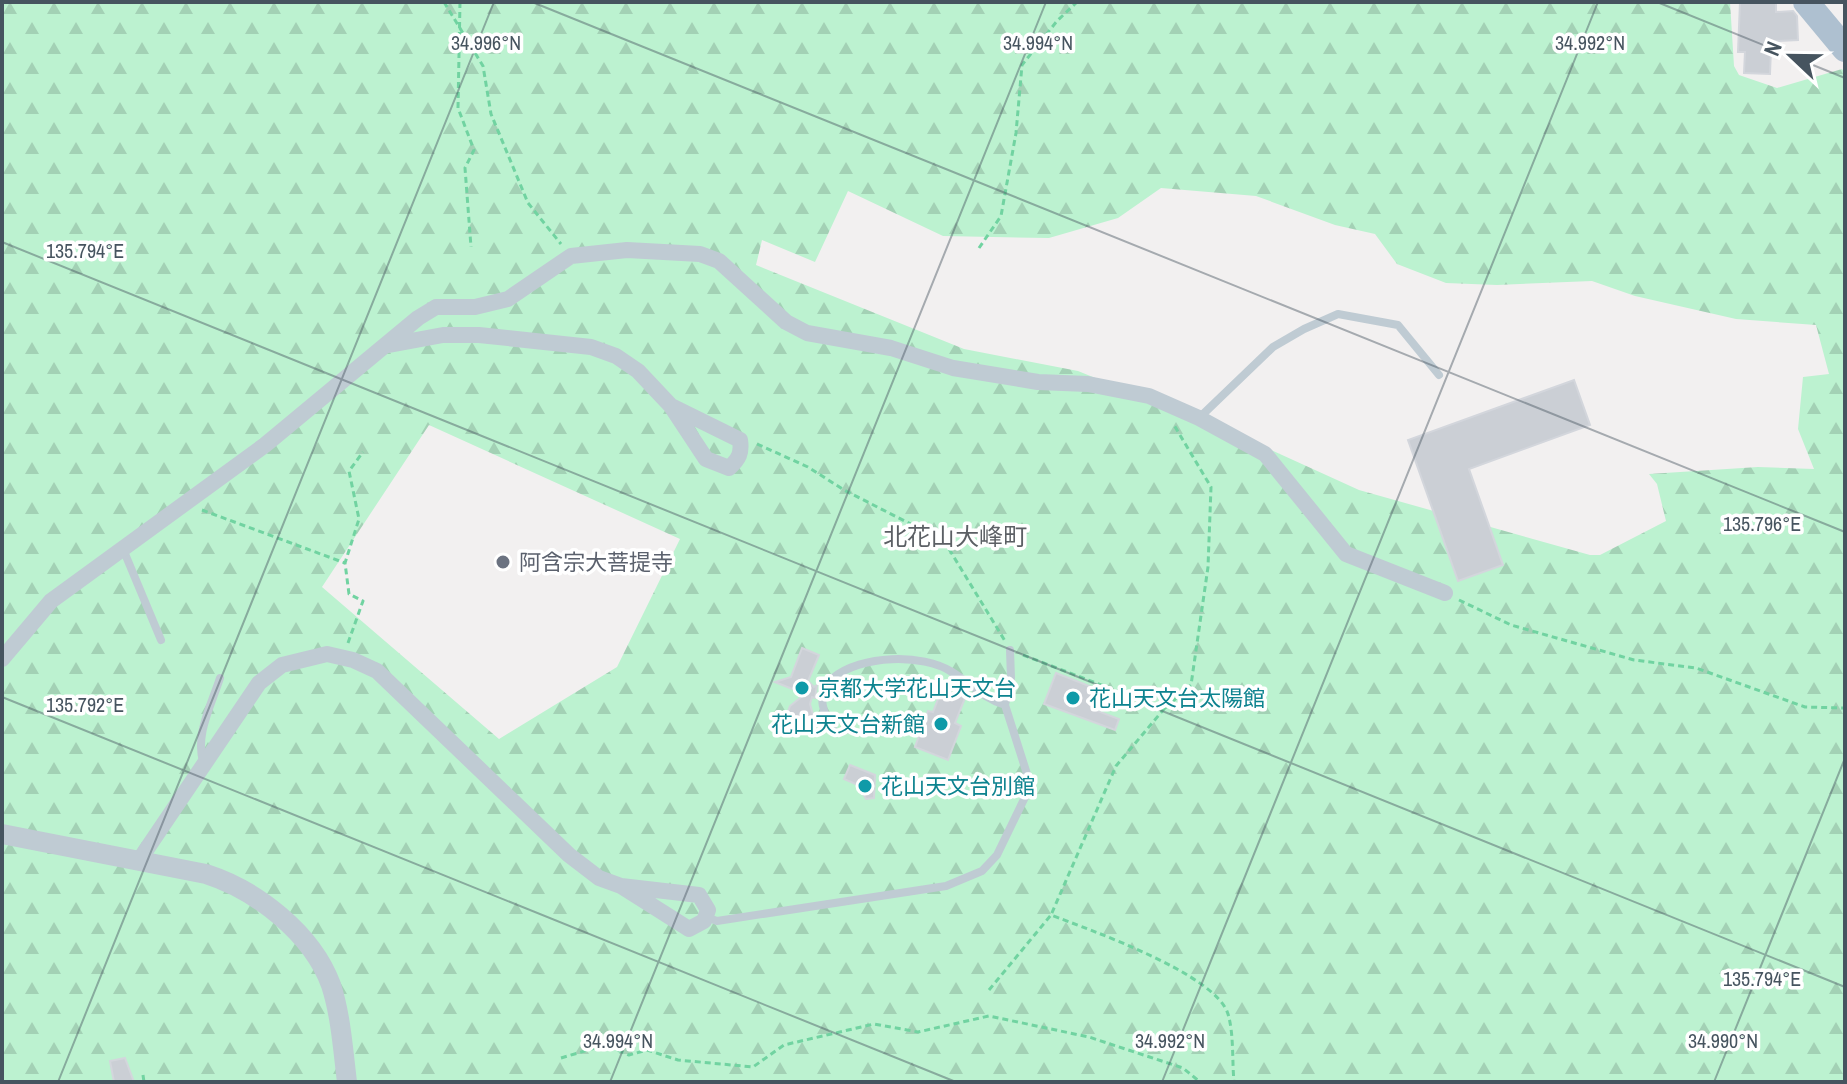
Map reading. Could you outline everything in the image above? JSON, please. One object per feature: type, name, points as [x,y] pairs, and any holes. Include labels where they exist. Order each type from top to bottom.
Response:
[{"type":"main road","points":[[1814,5],[1845,49]]},
{"type":"street","points":[[2,659],[51,601],[265,445],[436,307],[475,307],[508,299],[571,256],[627,250],[700,254],[719,261],[786,322],[807,333],[891,348],[953,368],[1038,382],[1088,384],[1160,401],[1265,454],[1346,554],[1445,593]]},
{"type":"street","points":[[387,345],[443,335],[479,335],[591,347],[616,356],[638,371],[671,406],[706,459],[729,468],[738,460],[742,451],[740,440],[671,406]]},
{"type":"street","points":[[706,459],[705,447],[709,438],[723,430]]},
{"type":"street","points":[[140,859],[259,683],[282,665],[327,654],[377,671],[562,849],[599,878],[621,886],[689,929],[697,927],[706,917],[706,903],[699,895],[621,886]]},
{"type":"street","points":[[2,834],[140,859],[236,884],[267,905],[298,935],[330,984],[347,1082]]},
{"type":"lane","points":[[1199,418],[1273,347],[1338,314],[1398,325],[1439,375]]},
{"type":"lane","points":[[123,549],[161,640]]},
{"type":"lane","points":[[706,917],[717,921],[946,886],[967,881],[982,871],[997,855],[1027,793],[1028,777],[1005,705],[1011,678],[1010,650]]},
{"type":"lane","points":[[835,733],[824,714],[821,698],[828,683],[840,672],[862,665],[903,659],[927,663],[951,670],[985,699],[1005,705]]},
{"type":"lane","points":[[204,765],[199,751],[202,731],[220,678]]},
{"type":"path","points":[[444,2],[483,66],[491,114],[528,203],[571,256]]},
{"type":"path","points":[[460,2],[458,108],[474,150],[465,168],[471,247]]},
{"type":"path","points":[[979,248],[1001,216],[1016,133],[1022,65],[1057,21],[1077,2]]},
{"type":"path","points":[[989,990],[1051,915],[1116,766],[1164,709],[1191,685],[1208,567],[1211,487],[1160,401]]},
{"type":"path","points":[[750,442],[808,467],[854,496],[938,538],[949,549],[1010,650],[1164,709]]},
{"type":"path","points":[[343,658],[363,601],[349,594],[345,563],[359,519],[349,471],[363,452]]},
{"type":"path","points":[[185,504],[345,563]]},
{"type":"path","points":[[1445,593],[1511,625],[1634,660],[1696,668],[1805,707],[1845,708]]},
{"type":"path","points":[[1051,915],[1145,951],[1210,990],[1228,1012],[1234,1082]]},
{"type":"path","points":[[561,1058],[605,1045],[629,1055],[647,1050],[678,1060],[753,1067],[784,1045],[874,1024],[918,1032],[989,1016],[1089,1037],[1183,1068],[1200,1082]]},
{"type":"path","points":[[143,1075],[144,1082]]},
{"type":"green space","points":[[2,2],[1730,2],[1734,66],[1739,75],[1777,88],[1842,69],[1845,74],[1845,1082],[2,1082]],"holes":[[[1161,188],[1256,196],[1335,225],[1375,234],[1397,264],[1446,283],[1497,285],[1592,281],[1635,296],[1736,319],[1816,325],[1829,374],[1803,377],[1798,429],[1814,469],[1758,467],[1649,474],[1657,484],[1666,521],[1600,555],[1590,555],[1359,490],[1251,441],[1078,371],[964,349],[756,265],[762,240],[815,262],[848,191],[943,236],[1049,238],[1118,218]],[[429,425],[680,539],[617,667],[499,739],[322,587]]]},
{"type":"building","points":[[1740,2],[1776,2],[1776,12],[1793,11],[1797,16],[1798,40],[1776,41],[1777,47],[1771,49],[1770,74],[1744,73],[1745,52],[1738,52]]},
{"type":"building","points":[[1574,380],[1590,425],[1469,469],[1503,565],[1458,581],[1408,440]]},
{"type":"building","name":"京都大学花山天文台","points":[[802,648],[819,655],[808,681],[814,687],[817,685],[815,698],[812,697],[810,704],[814,718],[810,726],[801,730],[792,727],[787,714],[790,706],[805,694],[775,682],[791,677]]},
{"type":"building","name":"花山天文台太陽館","points":[[1056,673],[1102,691],[1095,710],[1119,719],[1115,730],[1044,704]]},
{"type":"building","name":"花山天文台新館","points":[[942,689],[965,698],[955,723],[961,726],[948,760],[915,747],[928,711],[933,712]]},
{"type":"building","points":[[850,765],[875,775],[874,798],[866,799],[858,785],[844,779]]},
{"type":"building","points":[[125,1058],[134,1082],[114,1082],[110,1061]]},
{"type":"place","name":"阿含宗大菩提寺","points":[[503,562]]},
{"type":"place","name":"京都大学花山天文台","points":[[802,688]]},
{"type":"place","name":"花山天文台太陽館","points":[[1073,698]]},
{"type":"place","name":"花山天文台新館","points":[[941,724]]},
{"type":"place","name":"花山天文台別館","points":[[865,786]]},
{"type":"district","name":"北花山大峰町","points":[[955,537]]}]
